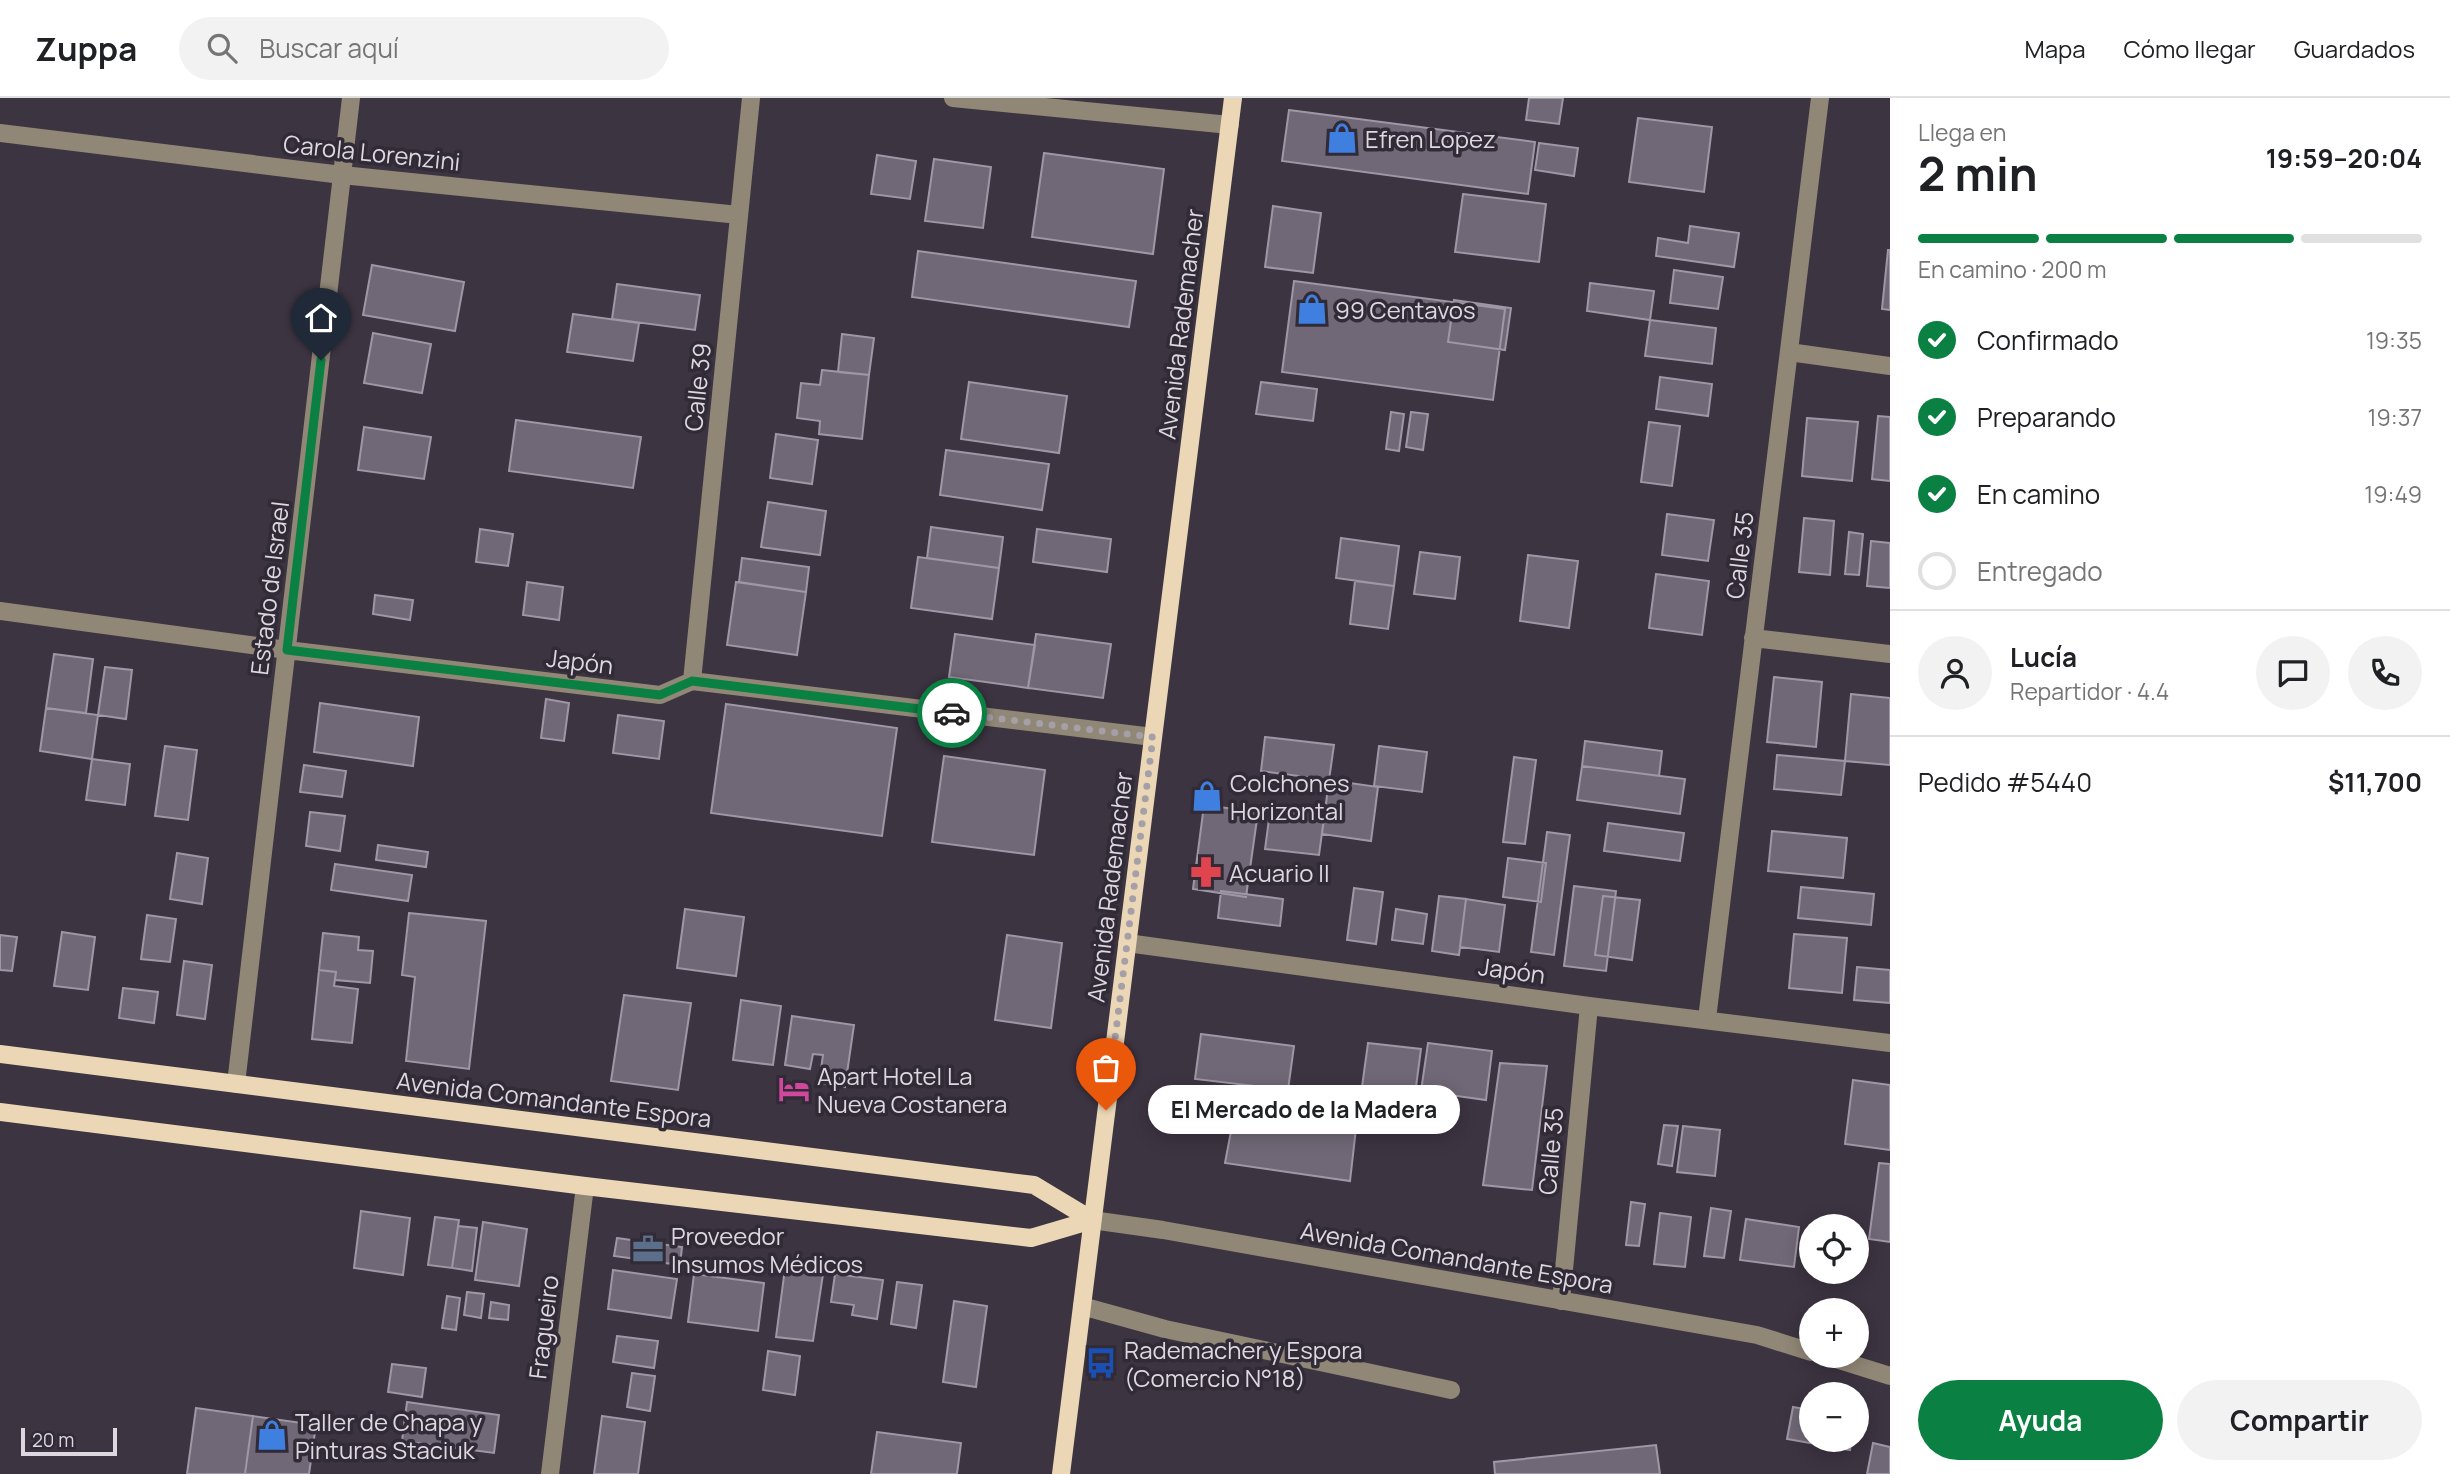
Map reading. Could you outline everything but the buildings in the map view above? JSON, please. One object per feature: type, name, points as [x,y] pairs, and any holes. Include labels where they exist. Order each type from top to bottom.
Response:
[{"type":"main road","name":"Avenida Rademacher","points":[[1061,1474],[1233,98]]},
{"type":"main road","name":"Avenida Comandante Espora","points":[[0,1054],[1034,1185],[1092,1220]]},
{"type":"main road","name":"Avenida Comandante Espora","points":[[0,1112],[585,1186],[1031,1238],[1092,1220]]},
{"type":"street","name":"Estado de Israel","points":[[236,1084],[351,98]]},
{"type":"street","name":"Calle 39","points":[[692,681],[751,98]]},
{"type":"street","points":[[953,98],[1230,125]]},
{"type":"street","name":"Calle 35","points":[[1707,1019],[1820,98]]},
{"type":"street","name":"Carola Lorenzini","points":[[0,132],[342,174],[739,215]]},
{"type":"street","points":[[1789,352],[1890,366]]},
{"type":"street","name":"Japón","points":[[0,611],[287,650],[660,695],[692,681]]},
{"type":"street","points":[[1753,638],[1890,654]]},
{"type":"street","points":[[692,681],[1153,737]]},
{"type":"street","name":"Japón","points":[[1127,943],[1589,1006],[1890,1043]]},
{"type":"street","name":"Calle 35","points":[[1561,1301],[1589,1006]]},
{"type":"street","name":"Fragueiro","points":[[550,1474],[585,1186]]},
{"type":"street","name":"Avenida Comandante Espora","points":[[1092,1220],[1163,1230],[1756,1335],[1799,1348]]},
{"type":"street","points":[[1082,1306],[1192,1335],[1451,1391]]},
{"type":"street","points":[[1864,1368],[1890,1376]]},
{"type":"way so far","points":[[952,713],[1153,737],[1106,1110]]},
{"type":"place","name":"Efren Lopez","points":[[1342,138]]},
{"type":"place","name":"99 Centavos","points":[[1312,309]]},
{"type":"place","name":"Colchones Horizontal","points":[[1207,796]]},
{"type":"place","name":"Acuario II","points":[[1206,872]]},
{"type":"place","name":"Apart Hotel La Nueva Costanera","points":[[794,1089]]},
{"type":"place","name":"El Mercado de la Madera","points":[[1106,1110]]},
{"type":"place","name":"Proveedor Insumos Médicos","points":[[648,1249]]},
{"type":"place","name":"Rademacher y Espora (Comercio N°18)","points":[[1101,1363]]},
{"type":"place","name":"Taller de Chapa y Pinturas Staciuk","points":[[272,1435]]},
{"type":"route","points":[[321,360],[287,650],[660,695],[692,681],[952,713]]}]
